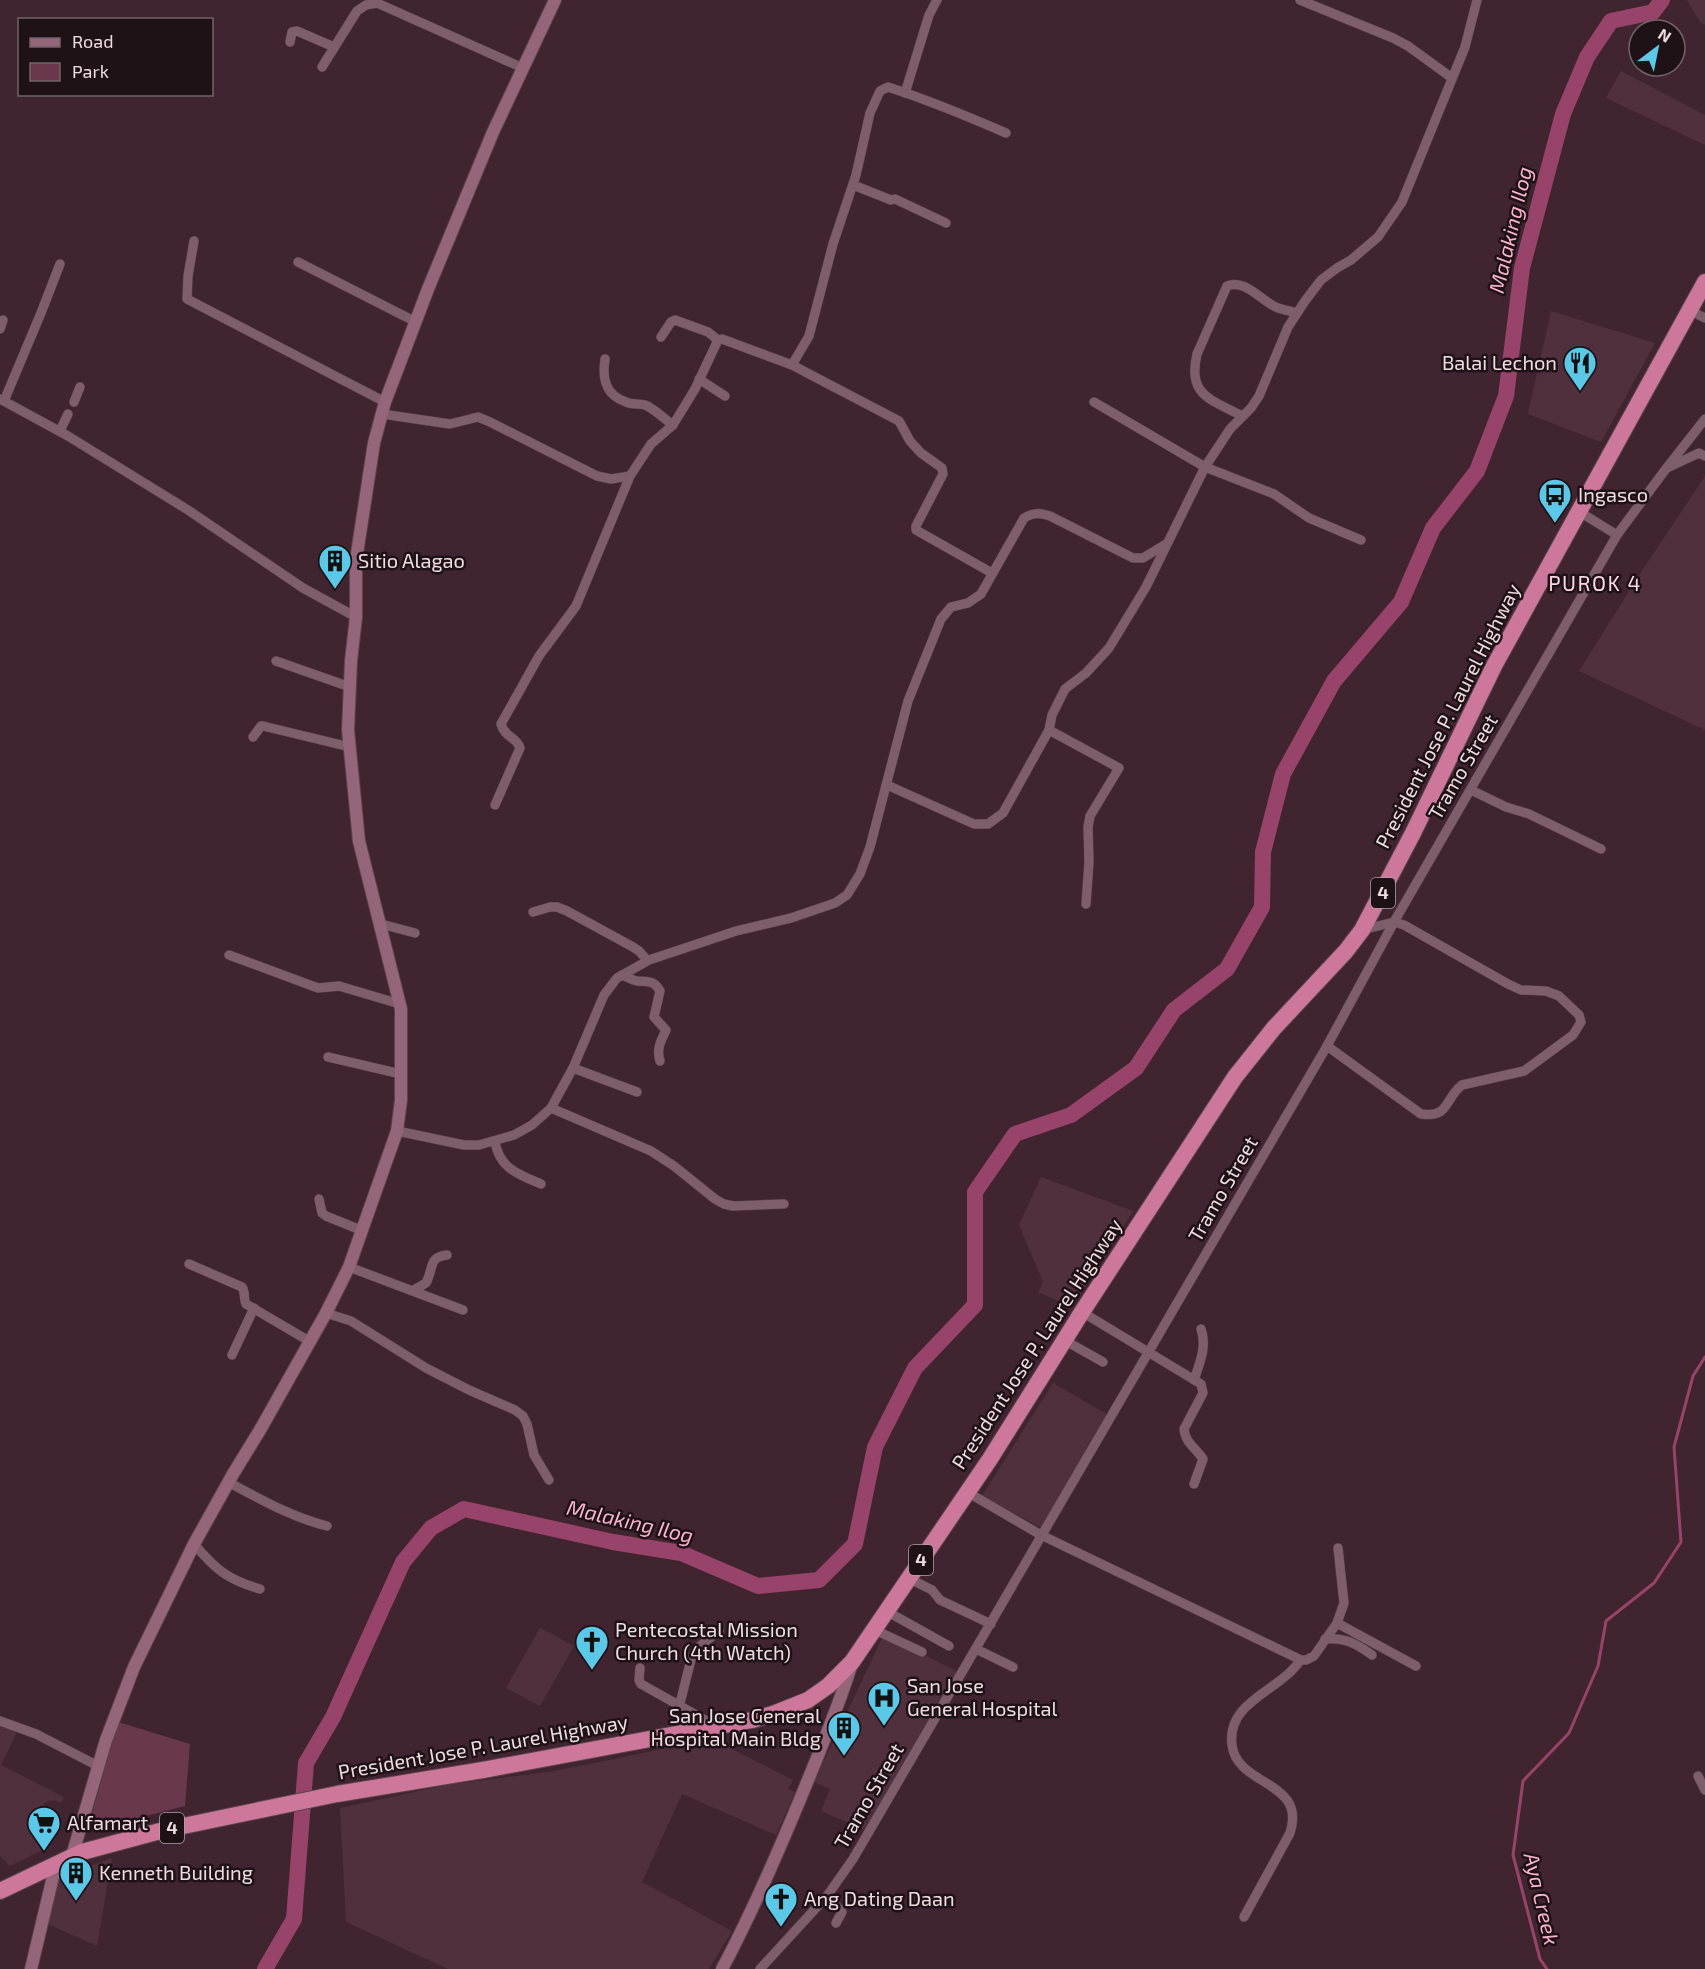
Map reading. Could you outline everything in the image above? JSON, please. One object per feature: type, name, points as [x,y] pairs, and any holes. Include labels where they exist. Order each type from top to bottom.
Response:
[{"type":"highway","name":"President Jose P. Laurel Highway","points":[[0,1891],[72,1856],[164,1830],[337,1794],[483,1770],[773,1714],[808,1700],[828,1686],[852,1662],[888,1612],[1245,1062],[1346,951],[1362,930],[1413,833],[1494,666],[1705,282]]},
{"type":"street","points":[[72,1856],[117,1706],[134,1667],[194,1544],[326,1313],[349,1267],[397,1131],[401,1100],[400,1004],[358,841],[350,747],[350,687],[356,616],[356,561],[374,443],[384,408],[416,322],[493,132],[555,0]]},
{"type":"street","points":[[905,93],[929,15],[937,0]]},
{"type":"street","points":[[1300,0],[1393,38],[1452,78]]},
{"type":"street","points":[[887,785],[974,824],[988,824],[1003,813],[1049,730],[1052,715],[1065,689],[1086,673],[1109,648],[1146,586],[1205,467],[1230,429],[1251,408],[1259,396],[1288,327],[1297,313],[1321,280],[1351,260],[1378,237],[1402,202],[1465,47],[1477,0]]},
{"type":"street","points":[[322,67],[357,11],[375,1],[523,68]]},
{"type":"street","points":[[290,42],[292,32],[297,31],[334,47]]},
{"type":"street","points":[[792,365],[809,336],[833,244],[853,185],[870,113],[880,91],[888,87],[947,107],[1006,132]]},
{"type":"street","points":[[853,185],[891,200],[895,199],[946,223]]},
{"type":"street","points":[[194,241],[187,299],[384,408],[450,424],[477,417],[589,473],[611,479],[630,476]]},
{"type":"street","points":[[298,262],[416,322]]},
{"type":"street","points":[[60,264],[2,400],[60,431],[188,510],[303,588],[356,616]]},
{"type":"street","points":[[1242,416],[1203,395],[1195,381],[1197,354],[1227,286],[1232,284],[1243,286],[1278,308],[1297,313]]},
{"type":"street","points":[[1689,310],[1705,318]]},
{"type":"street","points":[[660,337],[670,322],[675,320],[708,332],[718,340],[722,339],[792,365],[898,421],[910,441],[921,453],[942,468],[943,474],[916,530],[993,573]]},
{"type":"street","points":[[495,805],[520,748],[519,743],[506,735],[501,724],[539,656],[576,606],[630,476],[651,444],[673,425],[718,340]]},
{"type":"street","points":[[605,359],[603,379],[612,393],[627,403],[646,405],[673,425]]},
{"type":"street","points":[[699,379],[725,396]]},
{"type":"street","points":[[74,402],[80,387]]},
{"type":"street","points":[[1094,402],[1205,467],[1274,494],[1309,518],[1361,540]]},
{"type":"street","points":[[60,431],[68,414]]},
{"type":"street","name":"Tramo Street","points":[[760,1969],[827,1896],[853,1859],[1327,1046],[1394,922],[1617,535],[1705,419]]},
{"type":"street","points":[[1665,470],[1699,453],[1705,456]]},
{"type":"street","points":[[1578,511],[1617,535]]},
{"type":"street","points":[[397,1131],[464,1146],[495,1142],[514,1135],[532,1125],[551,1108],[573,1068],[604,995],[617,978],[647,960],[736,931],[797,916],[835,903],[847,895],[860,874],[887,785],[908,701],[941,619],[951,607],[968,603],[981,594],[1020,523],[1031,514],[1040,513],[1050,516],[1132,558],[1143,558],[1166,544]]},
{"type":"street","points":[[276,661],[350,687]]},
{"type":"street","points":[[253,737],[263,726],[350,747]]},
{"type":"street","points":[[1049,730],[1119,768],[1090,816],[1086,904]]},
{"type":"street","points":[[1471,790],[1601,849]]},
{"type":"street","points":[[533,912],[550,907],[567,911],[633,947],[647,960]]},
{"type":"street","points":[[1327,1046],[1421,1114],[1433,1116],[1442,1112],[1462,1085],[1524,1071],[1574,1035],[1581,1022],[1579,1015],[1559,996],[1546,991],[1521,990],[1404,925],[1394,922],[1362,930]]},
{"type":"street","points":[[381,924],[415,933]]},
{"type":"street","points":[[229,955],[318,988],[339,986],[400,1004]]},
{"type":"street","points":[[622,975],[636,981],[651,981],[660,991],[654,1017],[666,1030],[658,1048],[660,1061]]},
{"type":"street","points":[[328,1057],[401,1074]]},
{"type":"street","points":[[573,1068],[637,1092]]},
{"type":"street","points":[[551,1108],[651,1151],[724,1204],[733,1206],[784,1204]]},
{"type":"street","points":[[495,1142],[499,1159],[506,1166],[541,1184]]},
{"type":"street","points":[[319,1199],[322,1213],[326,1216],[363,1230]]},
{"type":"street","points":[[414,1290],[426,1283],[434,1259],[447,1255]]},
{"type":"street","points":[[189,1264],[242,1287],[246,1294],[244,1301],[309,1341]]},
{"type":"street","points":[[349,1267],[463,1310]]},
{"type":"street","points":[[232,1355],[254,1308]]},
{"type":"street","points":[[1082,1312],[1201,1384],[1203,1393],[1184,1430],[1188,1441],[1203,1459],[1194,1484]]},
{"type":"street","points":[[326,1313],[351,1320],[426,1368],[515,1410],[523,1416],[527,1424],[534,1455],[549,1480]]},
{"type":"street","points":[[1194,1380],[1204,1350],[1201,1329]]},
{"type":"street","points":[[1064,1340],[1103,1362]]},
{"type":"street","points":[[228,1482],[284,1512],[305,1521],[327,1526]]},
{"type":"street","points":[[968,1492],[1041,1535],[1301,1660],[1314,1656],[1337,1623],[1344,1603],[1338,1548]]},
{"type":"street","points":[[194,1544],[210,1564],[222,1574],[240,1583],[260,1588]]},
{"type":"street","points":[[908,1578],[932,1590],[940,1600],[991,1624]]},
{"type":"street","points":[[888,1612],[950,1646]]},
{"type":"street","points":[[1337,1623],[1416,1666]]},
{"type":"street","points":[[875,1630],[922,1652]]},
{"type":"street","points":[[679,1707],[692,1656],[700,1646],[719,1632]]},
{"type":"street","points":[[1325,1639],[1338,1638],[1349,1641],[1372,1654]]},
{"type":"street","points":[[976,1649],[1013,1667]]},
{"type":"street","points":[[1244,1917],[1290,1833],[1294,1821],[1290,1804],[1281,1793],[1239,1764],[1232,1748],[1232,1730],[1237,1717],[1246,1706],[1288,1674],[1301,1660]]},
{"type":"street","points":[[722,1969],[775,1860],[827,1734],[852,1662]]},
{"type":"street","points":[[640,1668],[639,1683],[716,1726]]},
{"type":"street","points":[[0,1721],[36,1734],[98,1766]]},
{"type":"street","points":[[1698,1776],[1705,1790]]},
{"type":"street","points":[[31,1969],[56,1864]]},
{"type":"street","points":[[827,1896],[842,1912],[836,1923]]},
{"type":"shaded area","points":[[1687,0],[1705,0],[1705,25],[1700,22]]},
{"type":"shaded area","points":[[1621,71],[1627,74],[1627,78],[1634,78],[1705,115],[1705,145],[1606,98]]},
{"type":"shaded area","name":"Balai Lechon","points":[[1551,311],[1655,343],[1601,442],[1528,414]]},
{"type":"shaded area","name":"Ingasco","points":[[1705,476],[1705,730],[1579,671]]},
{"type":"shaded area","points":[[1041,1177],[1133,1211],[1072,1307],[1038,1292],[1043,1282],[1019,1225]]},
{"type":"shaded area","points":[[1053,1383],[1108,1415],[1042,1528],[982,1496]]},
{"type":"shaded area","points":[[540,1628],[574,1646],[540,1706],[506,1688]]},
{"type":"shaded area","name":"San Jose General Hospital","points":[[884,1634],[958,1672],[867,1831],[821,1811],[830,1789],[814,1782]]},
{"type":"shaded area","points":[[0,1721],[18,1730],[1,1765],[64,1797],[61,1803],[54,1800],[46,1802],[28,1820],[44,1836],[48,1847],[10,1866],[0,1856]]},
{"type":"shaded area","points":[[712,1739],[793,1780],[788,1789],[795,1792],[776,1835],[682,1794],[642,1882],[732,1931],[709,1969],[448,1969],[346,1922],[340,1808],[447,1785],[555,1771]]},
{"type":"shaded area","name":"Kenneth Building","points":[[112,1858],[97,1946],[48,1924],[57,1877]]},
{"type":"green space","points":[[118,1722],[190,1744],[185,1806],[87,1831]]},
{"type":"waterway","name":"Malaking Ilog","points":[[265,1969],[294,1919],[306,1763],[333,1717],[403,1562],[431,1528],[464,1509],[613,1542],[681,1553],[758,1586],[819,1580],[855,1544],[875,1447],[915,1368],[975,1305],[975,1192],[1015,1134],[1071,1115],[1136,1068],[1174,1010],[1227,969],[1262,907],[1263,852],[1283,774],[1334,681],[1401,602],[1433,528],[1477,471],[1506,396],[1522,268],[1563,114],[1587,57],[1611,21],[1653,12],[1662,0]]},
{"type":"waterway","name":"Aya Creek","points":[[1547,1969],[1540,1959],[1513,1855],[1523,1781],[1569,1733],[1598,1666],[1606,1621],[1654,1583],[1681,1542],[1674,1447],[1693,1376],[1705,1357]]},
{"type":"place","name":"Balai Lechon","points":[[1580,392]]},
{"type":"place","name":"Ingasco","points":[[1555,524]]},
{"type":"place","name":"Sitio Alagao","points":[[335,590]]},
{"type":"place","name":"Pentecostal Mission Church (4th Watch)","points":[[592,1671]]},
{"type":"place","name":"San Jose General Hospital","points":[[884,1727]]},
{"type":"place","name":"San Jose General Hospital Main Bldg","points":[[844,1757]]},
{"type":"place","name":"Alfamart","points":[[44,1852]]},
{"type":"place","name":"Kenneth Building","points":[[76,1902]]},
{"type":"place","name":"Ang Dating Daan","points":[[781,1928]]},
{"type":"district","name":"PUROK 4","points":[[1595,584]]}]
